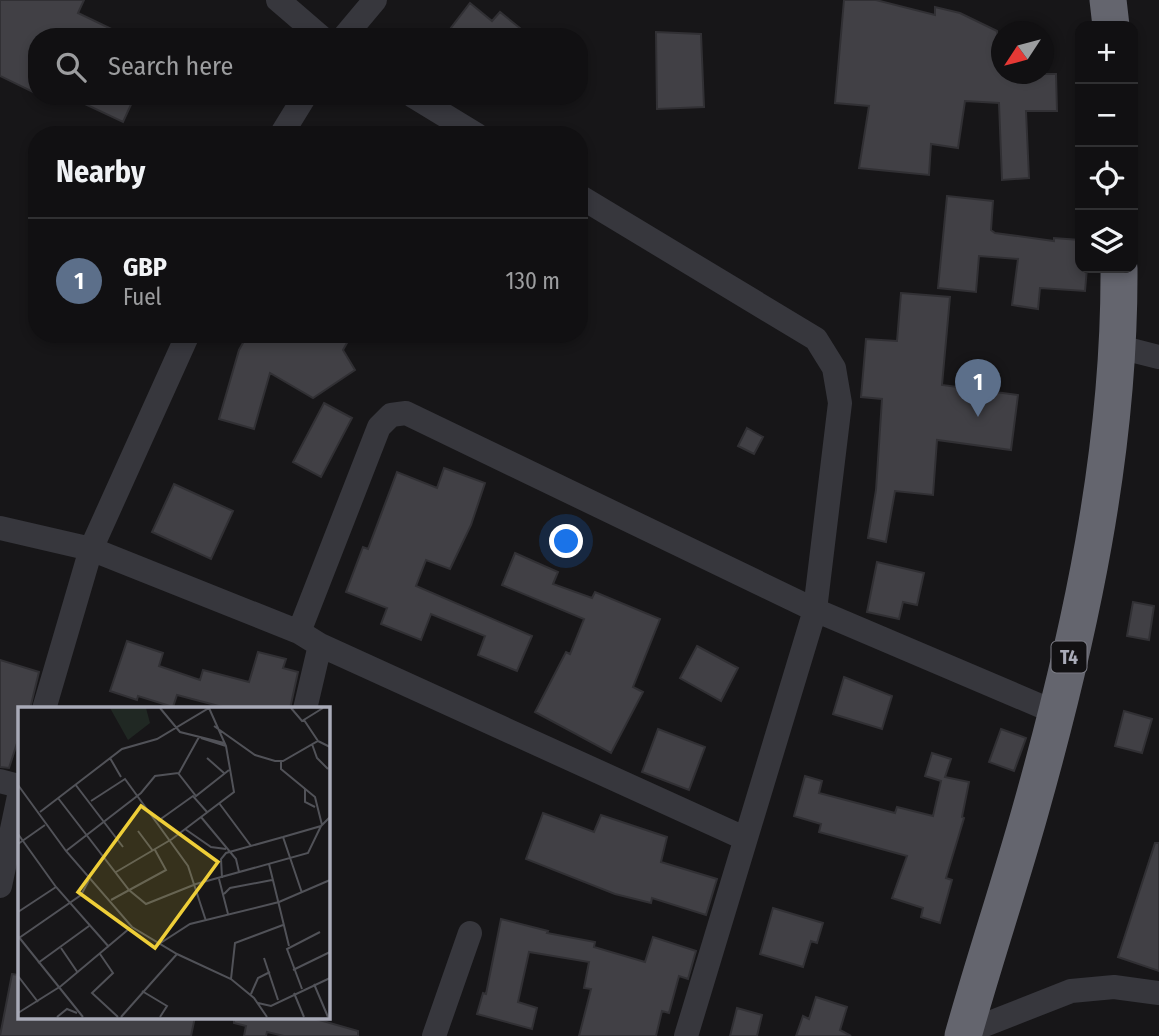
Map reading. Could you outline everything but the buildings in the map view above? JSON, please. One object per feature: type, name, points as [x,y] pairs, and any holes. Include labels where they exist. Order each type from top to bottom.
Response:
[{"type":"highway","points":[[1108,0],[1110,21]]},
{"type":"highway","name":"T4","points":[[963,1035],[1057,713],[1093,546],[1119,347],[1119,273]]},
{"type":"street","points":[[278,0],[311,28]]},
{"type":"street","points":[[352,28],[375,0]]},
{"type":"street","points":[[287,126],[299,105]]},
{"type":"street","points":[[428,105],[462,126]]},
{"type":"street","points":[[588,202],[816,339],[834,368],[840,403],[815,610],[686,1036]]},
{"type":"street","points":[[45,707],[91,549],[184,343]]},
{"type":"street","points":[[1119,347],[1159,357]]},
{"type":"street","points":[[305,707],[310,638],[379,427],[391,415],[406,413],[815,610],[1057,713]]},
{"type":"street","points":[[0,528],[91,549],[310,638],[744,838]]},
{"type":"street","points":[[0,781],[18,786]]},
{"type":"street","points":[[0,886],[18,801]]},
{"type":"street","points":[[434,1036],[470,933]]},
{"type":"street","points":[[963,1035],[1071,991],[1114,987],[1159,993]]},
{"type":"place","name":"GBP","points":[[978,417]]}]
